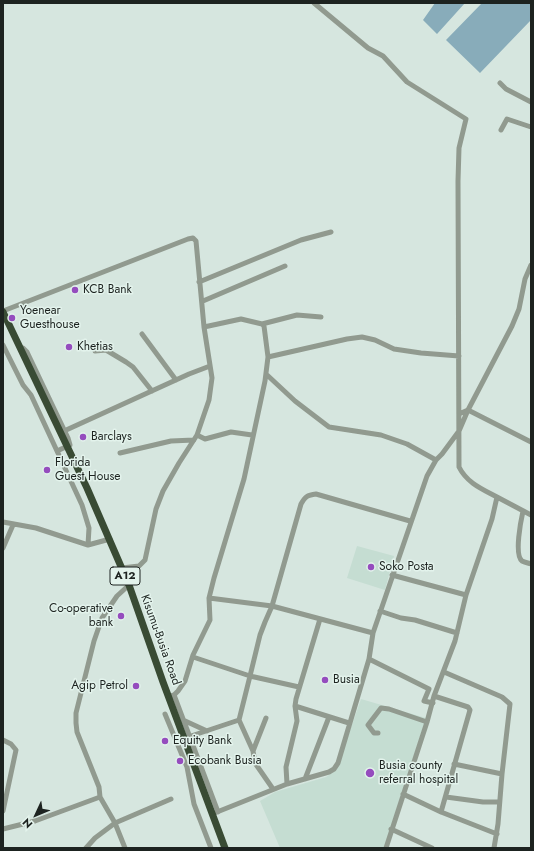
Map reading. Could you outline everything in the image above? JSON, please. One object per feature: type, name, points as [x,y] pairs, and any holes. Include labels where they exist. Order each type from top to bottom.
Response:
[{"type":"highway","name":"Kisumu-Busia Road","points":[[3,312],[110,539],[187,738],[215,813],[226,848]]},
{"type":"street","points":[[314,3],[368,48],[383,56],[407,82],[466,119],[459,148],[458,181],[459,467],[467,479],[476,486],[531,516]]},
{"type":"street","points":[[500,83],[506,89],[531,102]]},
{"type":"street","points":[[501,130],[507,119],[531,127]]},
{"type":"street","points":[[199,282],[301,240],[331,232]]},
{"type":"street","points":[[3,312],[168,246],[194,238],[196,241],[199,282],[203,301],[204,327],[212,378],[209,400],[195,438],[163,491],[156,509],[145,560],[138,566],[122,568]]},
{"type":"street","points":[[215,813],[273,789],[329,772],[338,763],[369,659],[373,633],[380,610],[427,476],[436,460],[459,432],[468,410],[512,326],[519,309],[525,279],[531,265]]},
{"type":"street","points":[[203,301],[285,266]]},
{"type":"street","points":[[204,327],[241,319],[262,324],[297,315],[321,317]]},
{"type":"street","points":[[239,720],[187,738],[183,720],[172,696],[185,680],[193,657],[210,620],[209,598],[244,479],[266,374],[268,357],[264,326],[262,324]]},
{"type":"street","points":[[142,334],[176,380]]},
{"type":"street","points":[[268,357],[347,338],[362,337],[375,340],[394,349],[459,356]]},
{"type":"street","points":[[3,345],[24,385],[31,395],[82,504],[89,528],[88,544]]},
{"type":"street","points":[[21,349],[23,348],[27,352],[70,445],[57,451]]},
{"type":"street","points":[[95,351],[106,350],[126,362],[133,367],[152,391]]},
{"type":"street","points":[[64,431],[210,366]]},
{"type":"street","points":[[266,374],[295,401],[329,427],[381,435],[407,444],[436,460]]},
{"type":"street","points":[[459,414],[468,410]]},
{"type":"street","points":[[468,410],[531,442]]},
{"type":"street","points":[[120,453],[172,441],[195,438],[205,439],[231,432],[252,435]]},
{"type":"street","points":[[273,789],[255,763],[253,752],[239,720],[260,635],[272,606],[301,504],[309,494],[316,494],[410,521]]},
{"type":"street","points":[[386,848],[434,696],[457,633],[466,595],[492,519],[497,497]]},
{"type":"street","points":[[523,511],[518,541],[519,557],[522,561],[531,564]]},
{"type":"street","points":[[3,522],[36,528],[88,544],[110,539]]},
{"type":"street","points":[[3,548],[13,525]]},
{"type":"street","points":[[392,575],[466,595]]},
{"type":"street","points":[[125,848],[115,823],[100,798],[97,782],[77,732],[76,713],[94,641],[102,618],[117,596],[129,585]]},
{"type":"street","points":[[209,598],[272,606],[373,633]]},
{"type":"street","points":[[380,610],[401,618],[415,620],[457,633]]},
{"type":"street","points":[[287,784],[286,767],[297,721],[295,706],[320,619]]},
{"type":"street","points":[[193,657],[250,676],[299,688]]},
{"type":"street","points":[[369,659],[429,689],[424,701],[433,703]]},
{"type":"street","points":[[444,672],[502,697],[510,704],[497,834],[494,848]]},
{"type":"street","points":[[434,696],[470,708],[441,812]]},
{"type":"street","points":[[295,706],[349,723]]},
{"type":"street","points":[[378,733],[374,733],[368,725],[381,708],[389,709],[427,722]]},
{"type":"street","points":[[165,714],[186,767],[194,804],[211,848]]},
{"type":"street","points":[[305,779],[329,717]]},
{"type":"street","points":[[253,752],[266,718]]},
{"type":"street","points":[[183,720],[207,731]]},
{"type":"street","points":[[3,740],[11,744],[16,750],[3,811]]},
{"type":"street","points":[[454,764],[502,774]]},
{"type":"street","points":[[403,794],[441,812],[497,834]]},
{"type":"street","points":[[446,797],[483,802],[499,802]]},
{"type":"street","points":[[3,829],[35,821],[100,798]]},
{"type":"street","points":[[86,848],[95,838],[115,823],[172,798]]},
{"type":"street","points":[[391,829],[432,848]]},
{"type":"shaded area","name":"Soko Posta","points":[[357,546],[394,556],[385,590],[347,578]]},
{"type":"shaded area","name":"Busia county referral hospital","points":[[361,699],[426,718],[384,848],[280,848],[260,801],[275,792],[326,777],[336,770]]},
{"type":"water","points":[[435,3],[465,3],[437,34],[423,20]]},
{"type":"water","points":[[482,3],[531,3],[531,20],[480,73],[446,40]]},
{"type":"place","name":"KCB Bank","points":[[75,290]]},
{"type":"place","name":"Yoenear Guesthouse","points":[[12,318]]},
{"type":"place","name":"Khetias","points":[[69,347]]},
{"type":"place","name":"Barclays","points":[[83,437]]},
{"type":"place","name":"Florida Guest House","points":[[47,470]]},
{"type":"place","name":"Soko Posta","points":[[371,567]]},
{"type":"place","name":"Co-operative bank","points":[[121,616]]},
{"type":"place","name":"Busia","points":[[325,680]]},
{"type":"place","name":"Agip Petrol","points":[[136,686]]},
{"type":"place","name":"Equity Bank","points":[[165,741]]},
{"type":"place","name":"Ecobank Busia","points":[[180,761]]},
{"type":"place","name":"Busia county referral hospital","points":[[370,773]]}]
